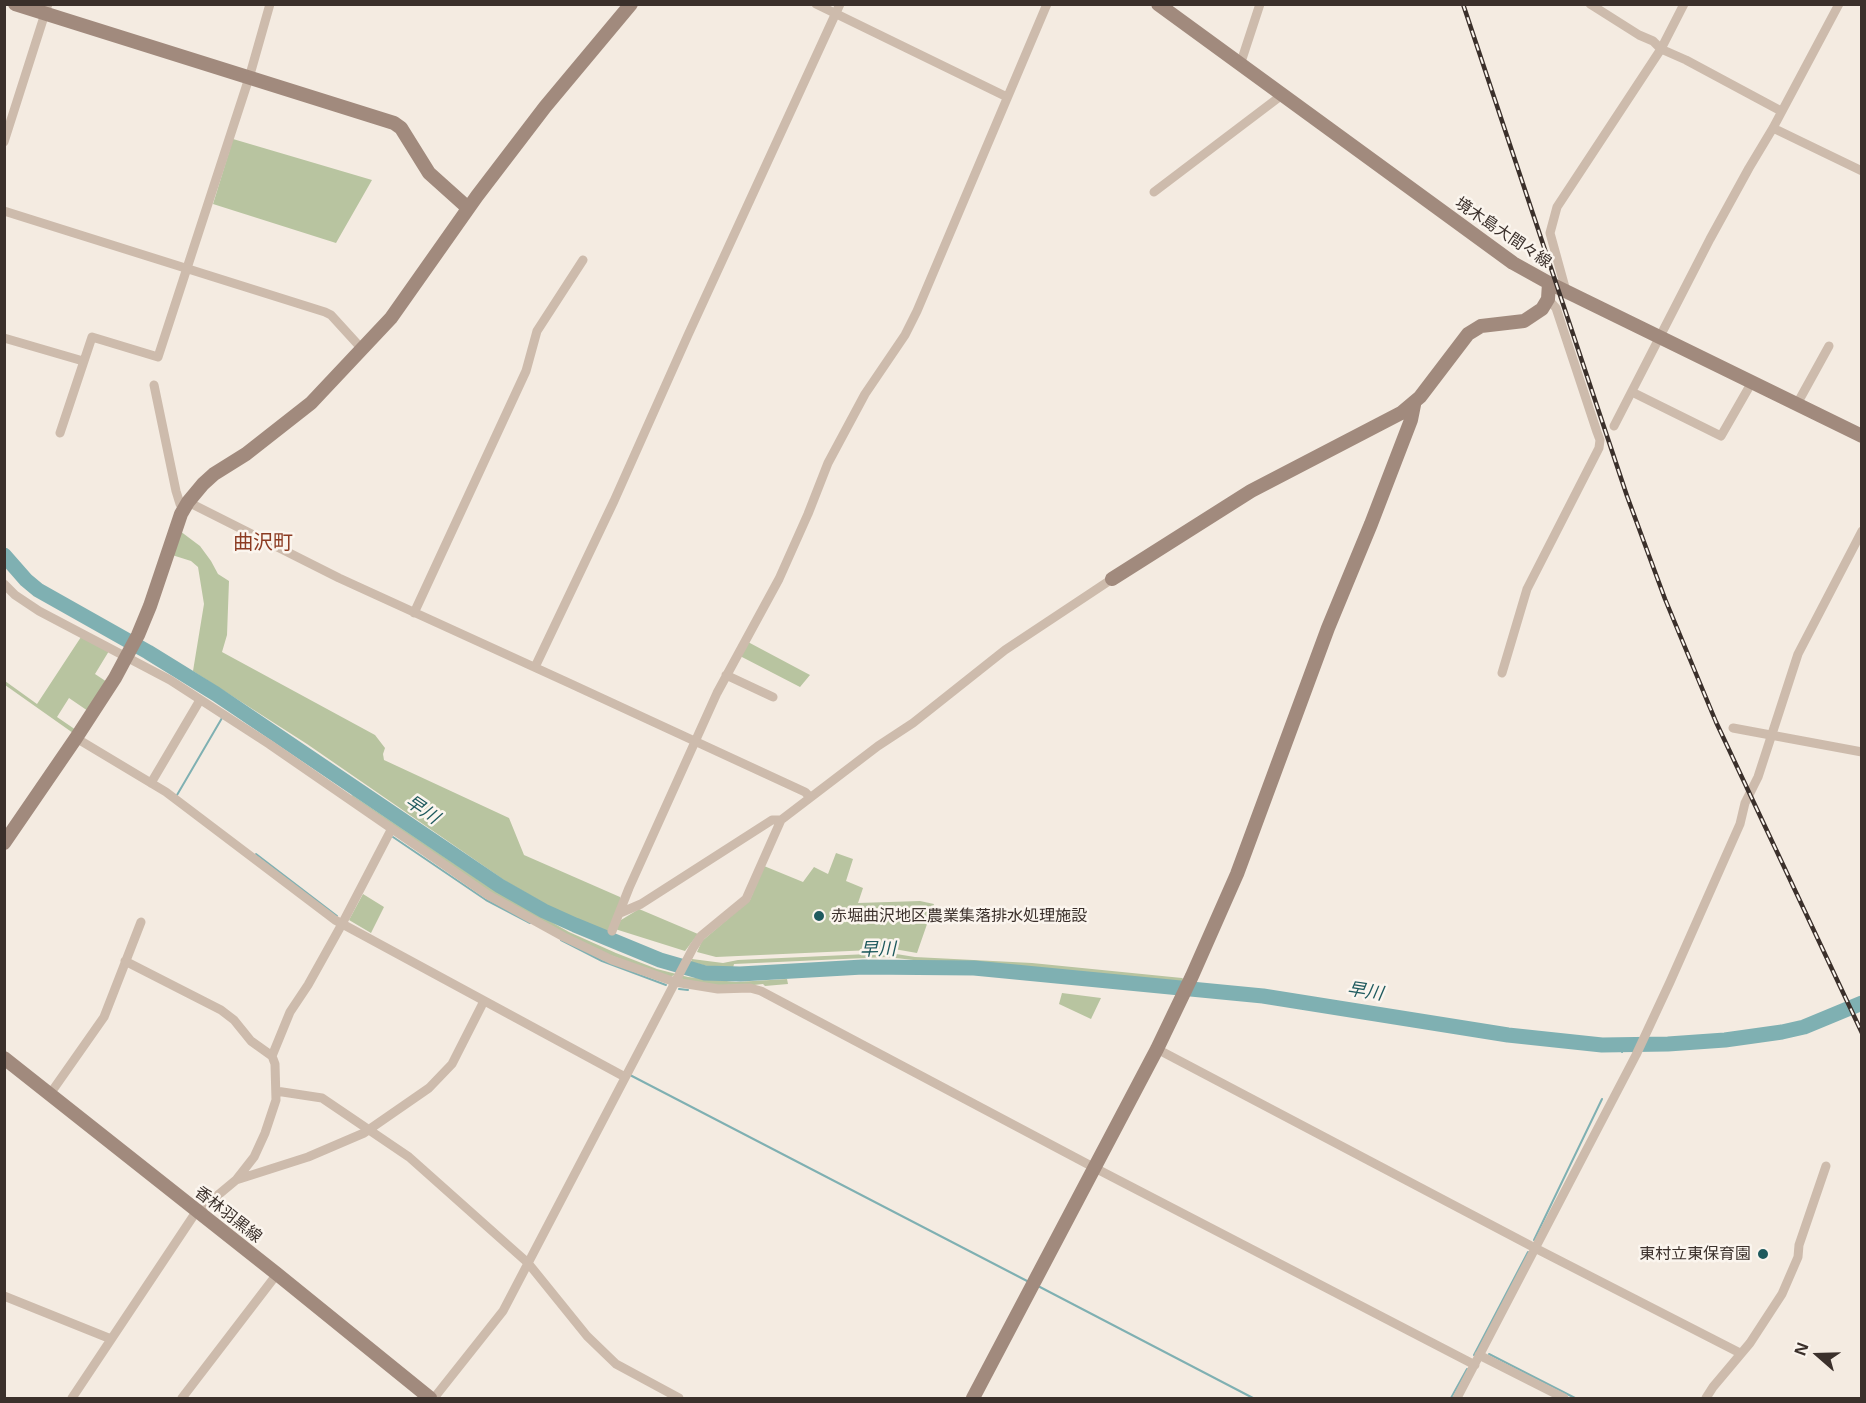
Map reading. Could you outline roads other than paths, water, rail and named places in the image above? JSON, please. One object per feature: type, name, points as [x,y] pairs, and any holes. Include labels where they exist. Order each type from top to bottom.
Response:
[{"type":"street","points":[[15,4],[46,9],[249,78],[394,123],[401,128],[429,173],[468,208]]},
{"type":"street","points":[[60,433],[92,337],[158,357],[249,78],[270,4]]},
{"type":"street","points":[[4,843],[76,738],[138,635],[186,505],[214,474],[246,454],[311,403],[391,318],[468,208],[545,107],[631,4]]},
{"type":"street","points":[[816,4],[838,9],[1007,97]]},
{"type":"street","points":[[612,931],[629,888],[726,675],[779,579],[828,463],[855,411],[905,335],[917,311],[1047,4]]},
{"type":"street","name":"境木島大間々線","points":[[1158,4],[1513,263],[1549,283],[1862,436]]},
{"type":"street","points":[[1240,65],[1260,4]]},
{"type":"street","points":[[1590,4],[1639,35],[1653,41],[1661,49],[1781,111]]},
{"type":"street","points":[[1566,291],[1550,232],[1557,207],[1661,49],[1684,4]]},
{"type":"street","points":[[1614,426],[1721,219],[1773,128],[1839,4]]},
{"type":"street","points":[[4,142],[46,9]]},
{"type":"street","points":[[535,667],[614,501],[838,9]]},
{"type":"street","points":[[1154,192],[1282,95]]},
{"type":"street","points":[[1773,128],[1862,171]]},
{"type":"street","points":[[4,211],[328,313],[362,349]]},
{"type":"street","points":[[414,613],[526,370],[537,331],[583,260]]},
{"type":"street","points":[[432,1398],[503,1311],[688,957],[701,936],[746,899],[782,820],[878,746],[913,723],[1005,650],[1112,579],[1251,491],[1414,405],[1468,334],[1481,326],[1524,321],[1542,309],[1548,299],[1549,283]]},
{"type":"street","points":[[1502,673],[1527,589],[1595,459],[1600,440],[1556,308],[1548,299]]},
{"type":"street","points":[[4,338],[83,361]]},
{"type":"street","points":[[1797,404],[1829,346]]},
{"type":"street","points":[[1632,392],[1721,436],[1752,382]]},
{"type":"street","points":[[154,385],[180,504],[805,792],[810,797]]},
{"type":"street","points":[[974,1398],[1191,980],[1237,874],[1323,639],[1411,420],[1414,405]]},
{"type":"street","points":[[1457,1398],[1646,1034],[1740,824],[1745,803],[1754,786],[1798,654],[1862,531]]},
{"type":"street","points":[[4,584],[15,595],[39,611],[127,655],[170,680],[269,744],[488,895],[564,937],[619,963],[676,980],[718,989],[750,988],[761,991],[1095,1168],[1475,1365]]},
{"type":"street","points":[[726,675],[773,697]]},
{"type":"street","points":[[151,783],[200,700]]},
{"type":"street","points":[[1733,728],[1862,753]]},
{"type":"street","points":[[76,738],[166,792],[342,924],[625,1077]]},
{"type":"street","points":[[620,913],[641,904],[772,820],[782,820]]},
{"type":"street","points":[[272,1056],[291,1012],[342,924],[391,830]]},
{"type":"street","points":[[50,1094],[104,1017],[141,922]]},
{"type":"street","points":[[72,1398],[197,1211],[236,1180],[254,1157],[273,1110],[276,1091],[275,1064],[272,1056],[251,1041],[225,1012],[125,961]]},
{"type":"street","points":[[236,1180],[308,1157],[369,1130],[429,1088],[452,1064],[484,1001]]},
{"type":"street","points":[[1157,1049],[1740,1353]]},
{"type":"street","name":"香林羽黒線","points":[[4,1058],[432,1398]]},
{"type":"street","points":[[276,1091],[322,1098],[422,1167],[528,1263],[586,1336],[616,1364],[679,1398]]},
{"type":"street","points":[[1709,1398],[1713,1387],[1750,1343],[1782,1294],[1798,1257],[1799,1245],[1826,1166]]},
{"type":"street","points":[[182,1398],[277,1274]]},
{"type":"street","points":[[4,1296],[111,1339]]},
{"type":"street","points":[[1479,1355],[1564,1398]]},
{"type":"waterway","name":"早川","points":[[4,555],[38,590],[148,652],[216,694],[500,886],[544,911],[575,925],[660,960],[705,973],[740,974],[863,967],[974,968],[1263,996],[1508,1035],[1602,1045],[1725,1040],[1782,1032],[1804,1027],[1862,1003]]},
{"type":"waterway","name":"早川","points":[[214,699],[216,694]]},
{"type":"waterway","points":[[177,795],[222,718]]},
{"type":"waterway","points":[[393,837],[486,900],[530,923]]},
{"type":"waterway","points":[[256,854],[337,916]]},
{"type":"waterway","points":[[561,940],[602,961],[666,985]]},
{"type":"waterway","points":[[679,989],[688,990]]},
{"type":"waterway","name":"早川","points":[[1622,1052],[1625,1045]]},
{"type":"waterway","points":[[630,1075],[1029,1282]]},
{"type":"waterway","points":[[1534,1240],[1602,1099]]},
{"type":"waterway","points":[[1474,1355],[1528,1252]]},
{"type":"waterway","points":[[1038,1286],[1253,1398]]},
{"type":"waterway","points":[[1489,1354],[1575,1398]]},
{"type":"waterway","points":[[1451,1398],[1467,1369]]},
{"type":"railway","points":[[1463,4],[1627,496],[1665,599],[1716,722],[1862,1033]]},
{"type":"place","name":"赤堀曲沢地区農業集落排水処理施設","points":[[819,916]]},
{"type":"place","name":"東村立東保育園","points":[[1763,1254]]},
{"type":"district","name":"曲沢町","points":[[263,543]]}]
